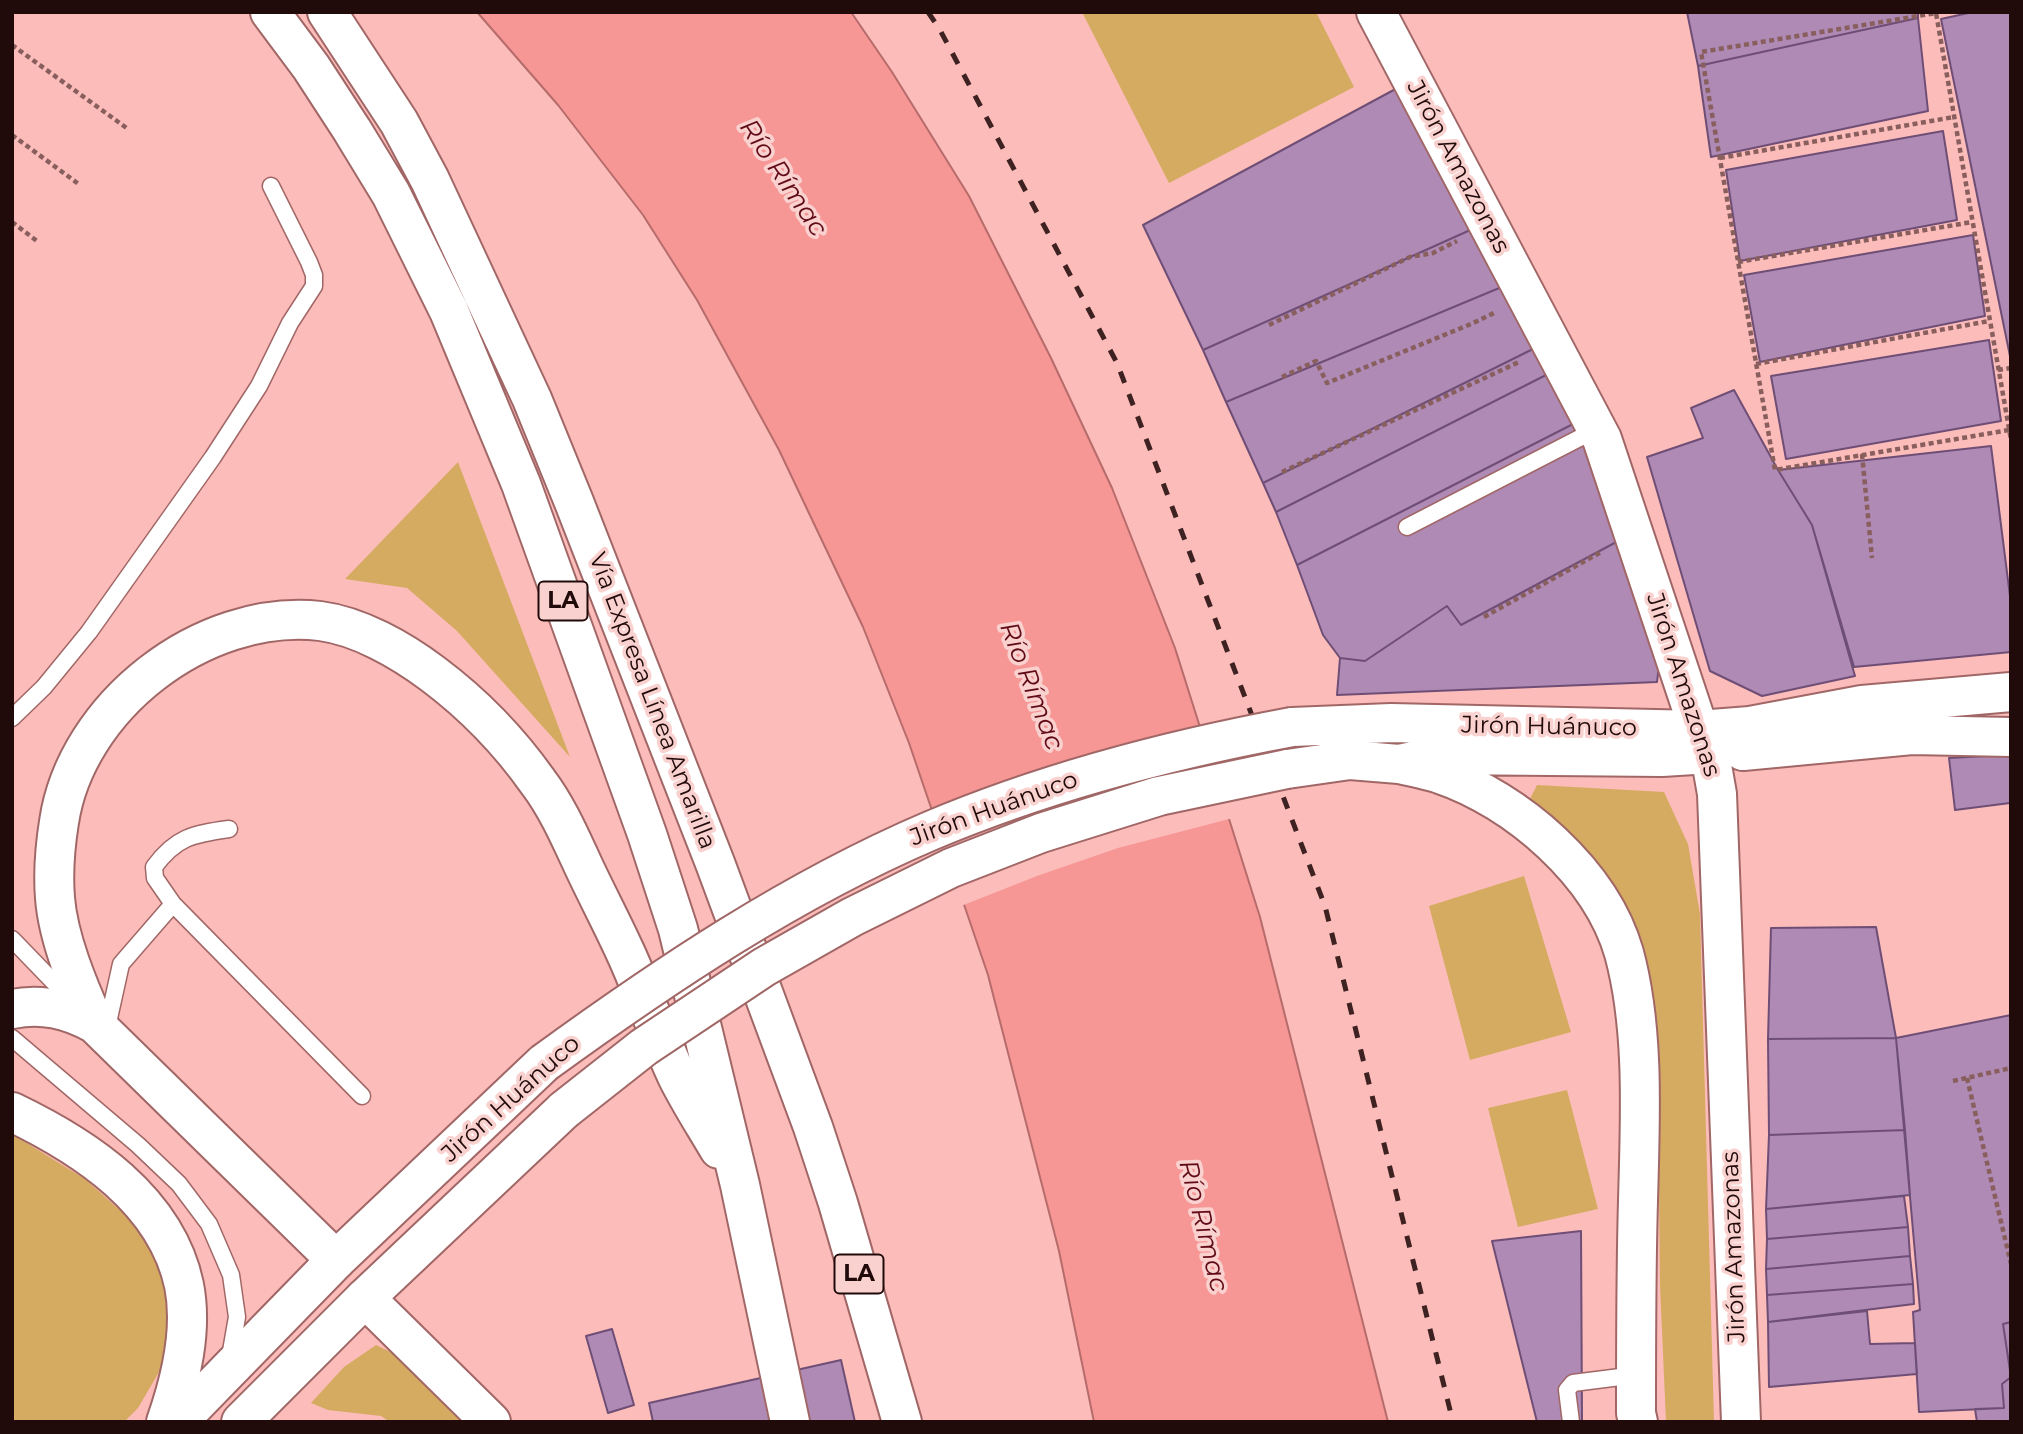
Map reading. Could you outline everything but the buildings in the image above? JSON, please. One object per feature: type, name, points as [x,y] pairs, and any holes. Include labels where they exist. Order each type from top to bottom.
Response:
[{"type":"main road","name":"Vía Expresa Línea Amarilla","points":[[270,12],[345,119],[397,206],[449,311],[521,484],[643,821],[674,917],[740,1185],[790,1422]]},
{"type":"main road","name":"Vía Expresa Línea Amarilla","points":[[327,12],[399,122],[430,180],[532,399],[575,502],[715,863],[813,1127],[902,1422]]},
{"type":"main road","name":"Jirón Amazonas","points":[[1376,12],[1597,429],[1704,742],[1717,794],[1741,1422]]},
{"type":"main road","points":[[100,1029],[69,957],[55,900],[55,859],[60,819],[69,782],[86,747],[103,722],[149,674],[173,657],[202,643],[260,625],[294,621],[319,621],[348,627],[408,657],[433,674],[484,719],[540,783],[572,841],[626,955],[678,1079],[740,1185]]},
{"type":"main road","name":"Jirón Huánuco","points":[[242,1422],[365,1298],[565,1110],[644,1047],[764,967],[852,917],[951,868],[1031,836],[1159,796],[1287,769],[1350,760],[1399,764],[1440,755],[1662,757],[1750,726],[1862,705],[2011,692]]},
{"type":"main road","name":"Jirón Huánuco","points":[[178,1422],[336,1260],[544,1063],[666,976],[836,876],[920,835],[973,814],[1095,772],[1231,738],[1292,727],[1391,723],[1704,742],[1912,735],[2011,737]]},
{"type":"main road","points":[[1399,764],[1441,774],[1496,801],[1530,823],[1569,860],[1601,901],[1623,952],[1635,1015],[1641,1097],[1635,1419]]},
{"type":"main road","points":[[12,1009],[27,1006],[62,1008],[100,1029],[336,1260]]},
{"type":"main road","points":[[12,1112],[41,1125],[90,1156],[139,1199],[167,1239],[179,1265],[186,1309],[182,1366],[166,1422]]},
{"type":"main road","points":[[365,1298],[491,1422]]},
{"type":"lane","points":[[12,719],[44,687],[89,632],[213,457],[259,386],[290,323],[314,286],[314,275],[309,262],[271,186]]},
{"type":"lane","points":[[1407,527],[1597,429]]},
{"type":"lane","points":[[229,829],[196,833],[169,849],[154,867],[155,878],[173,904],[362,1096]]},
{"type":"lane","points":[[12,939],[100,1029],[121,964],[173,904]]},
{"type":"lane","points":[[12,1038],[138,1145],[179,1184],[209,1224],[230,1275],[237,1317],[228,1369]]},
{"type":"lane","points":[[1571,1422],[1567,1390],[1569,1385],[1636,1375]]},
{"type":"path","points":[[2009,430],[1775,470],[1701,52],[1936,13],[2011,440]]},
{"type":"path","points":[[12,45],[128,130]]},
{"type":"path","points":[[1720,158],[1954,117]]},
{"type":"path","points":[[12,135],[80,185]]},
{"type":"path","points":[[12,222],[37,241]]},
{"type":"path","points":[[1738,262],[1972,222]]},
{"type":"path","points":[[1269,325],[1410,257],[1433,253],[1489,224]]},
{"type":"path","points":[[1282,377],[1316,361],[1327,383],[1471,324],[1526,296]]},
{"type":"path","points":[[1756,364],[1989,321]]},
{"type":"path","points":[[1282,472],[1553,345]]},
{"type":"path","points":[[1998,370],[2011,368]]},
{"type":"path","points":[[1862,454],[1872,558]]},
{"type":"path","points":[[1484,617],[1634,533]]},
{"type":"path","points":[[1954,1081],[2011,1068]]},
{"type":"path","points":[[1967,1078],[2011,1264]]},
{"type":"shaded area","points":[[1082,12],[1316,12],[1354,87],[1169,183]]},
{"type":"shaded area","points":[[458,462],[570,757],[457,631],[407,588],[345,579]]},
{"type":"shaded area","points":[[1537,785],[1664,792],[1688,844],[1700,914],[1714,1422],[1666,1422],[1660,1285],[1658,1092],[1645,968],[1528,803]]},
{"type":"shaded area","points":[[1524,876],[1571,1032],[1470,1060],[1429,906]]},
{"type":"shaded area","points":[[1567,1090],[1598,1209],[1518,1227],[1488,1108]]},
{"type":"shaded area","points":[[12,1134],[85,1179],[142,1230],[165,1265],[175,1315],[162,1367],[138,1408],[124,1422],[12,1422]]},
{"type":"shaded area","points":[[376,1345],[407,1360],[467,1422],[390,1422],[381,1416],[328,1410],[311,1403],[344,1367]]},
{"type":"water","name":"Río Rímac","points":[[477,12],[851,12],[892,72],[969,196],[1051,358],[1112,488],[1175,648],[1260,917],[1388,1422],[1094,1422],[1059,1251],[988,975],[909,743],[863,627],[779,450],[697,300],[643,215],[558,105]]},
{"type":"pier","points":[[1205,730],[1233,818],[1118,848],[961,906],[929,813]]},
{"type":"railway","points":[[928,12],[1117,363],[1325,906],[1453,1422]]}]
